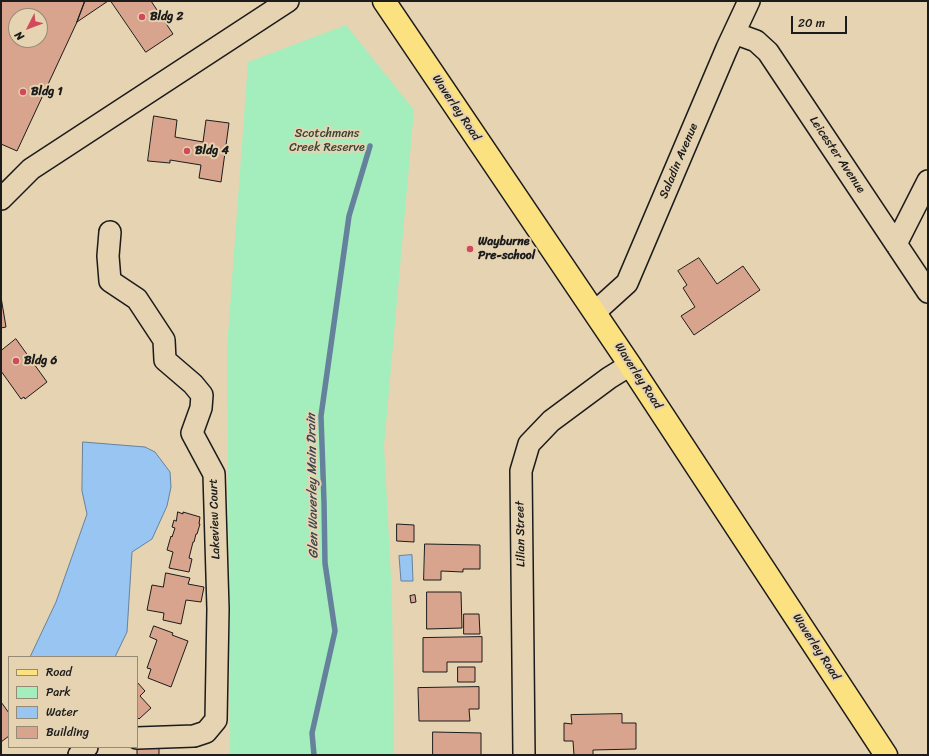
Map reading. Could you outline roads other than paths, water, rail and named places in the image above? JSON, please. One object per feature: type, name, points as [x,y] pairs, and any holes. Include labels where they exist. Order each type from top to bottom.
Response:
[{"type":"main road","name":"Waverley Road","points":[[384,1],[595,312],[886,755]]},
{"type":"street","points":[[1,199],[31,169],[288,1]]},
{"type":"street","name":"Saladin Avenue","points":[[595,312],[627,283],[734,32],[749,1]]},
{"type":"street","name":"Leicester Avenue","points":[[734,32],[756,41],[768,52],[928,292]]},
{"type":"street","points":[[896,244],[928,181]]},
{"type":"street","name":"Lakeview Court","points":[[110,232],[108,256],[110,281],[136,299],[164,340],[164,360],[193,384],[202,395],[201,408],[192,433],[214,474],[218,609],[216,720],[206,732],[194,736],[138,738]]},
{"type":"street","name":"Lilian Street","points":[[524,755],[521,471],[529,444],[551,421],[609,378],[630,365]]},
{"type":"street","points":[[78,755],[86,748]]},
{"type":"water","points":[[83,442],[145,447],[155,452],[170,472],[171,487],[167,506],[152,539],[132,552],[127,632],[115,656],[30,656],[56,602],[87,514],[82,491]]},
{"type":"water","points":[[412,555],[413,581],[401,581],[399,556]]},
{"type":"waterway","name":"Glen Waverley Main Drain","points":[[314,755],[312,733],[335,631],[325,563],[321,416],[349,216],[370,146]]},
{"type":"place","name":"Bldg 2","points":[[142,17]]},
{"type":"place","name":"Bldg 1","points":[[23,92]]},
{"type":"place","name":"Bldg 4","points":[[187,151]]},
{"type":"place","name":"Wayburne Pre-school","points":[[470,249]]},
{"type":"place","name":"Bldg 6","points":[[16,361]]},
{"type":"park label","name":"Scotchmans Creek Reserve","points":[[327,141]]}]
